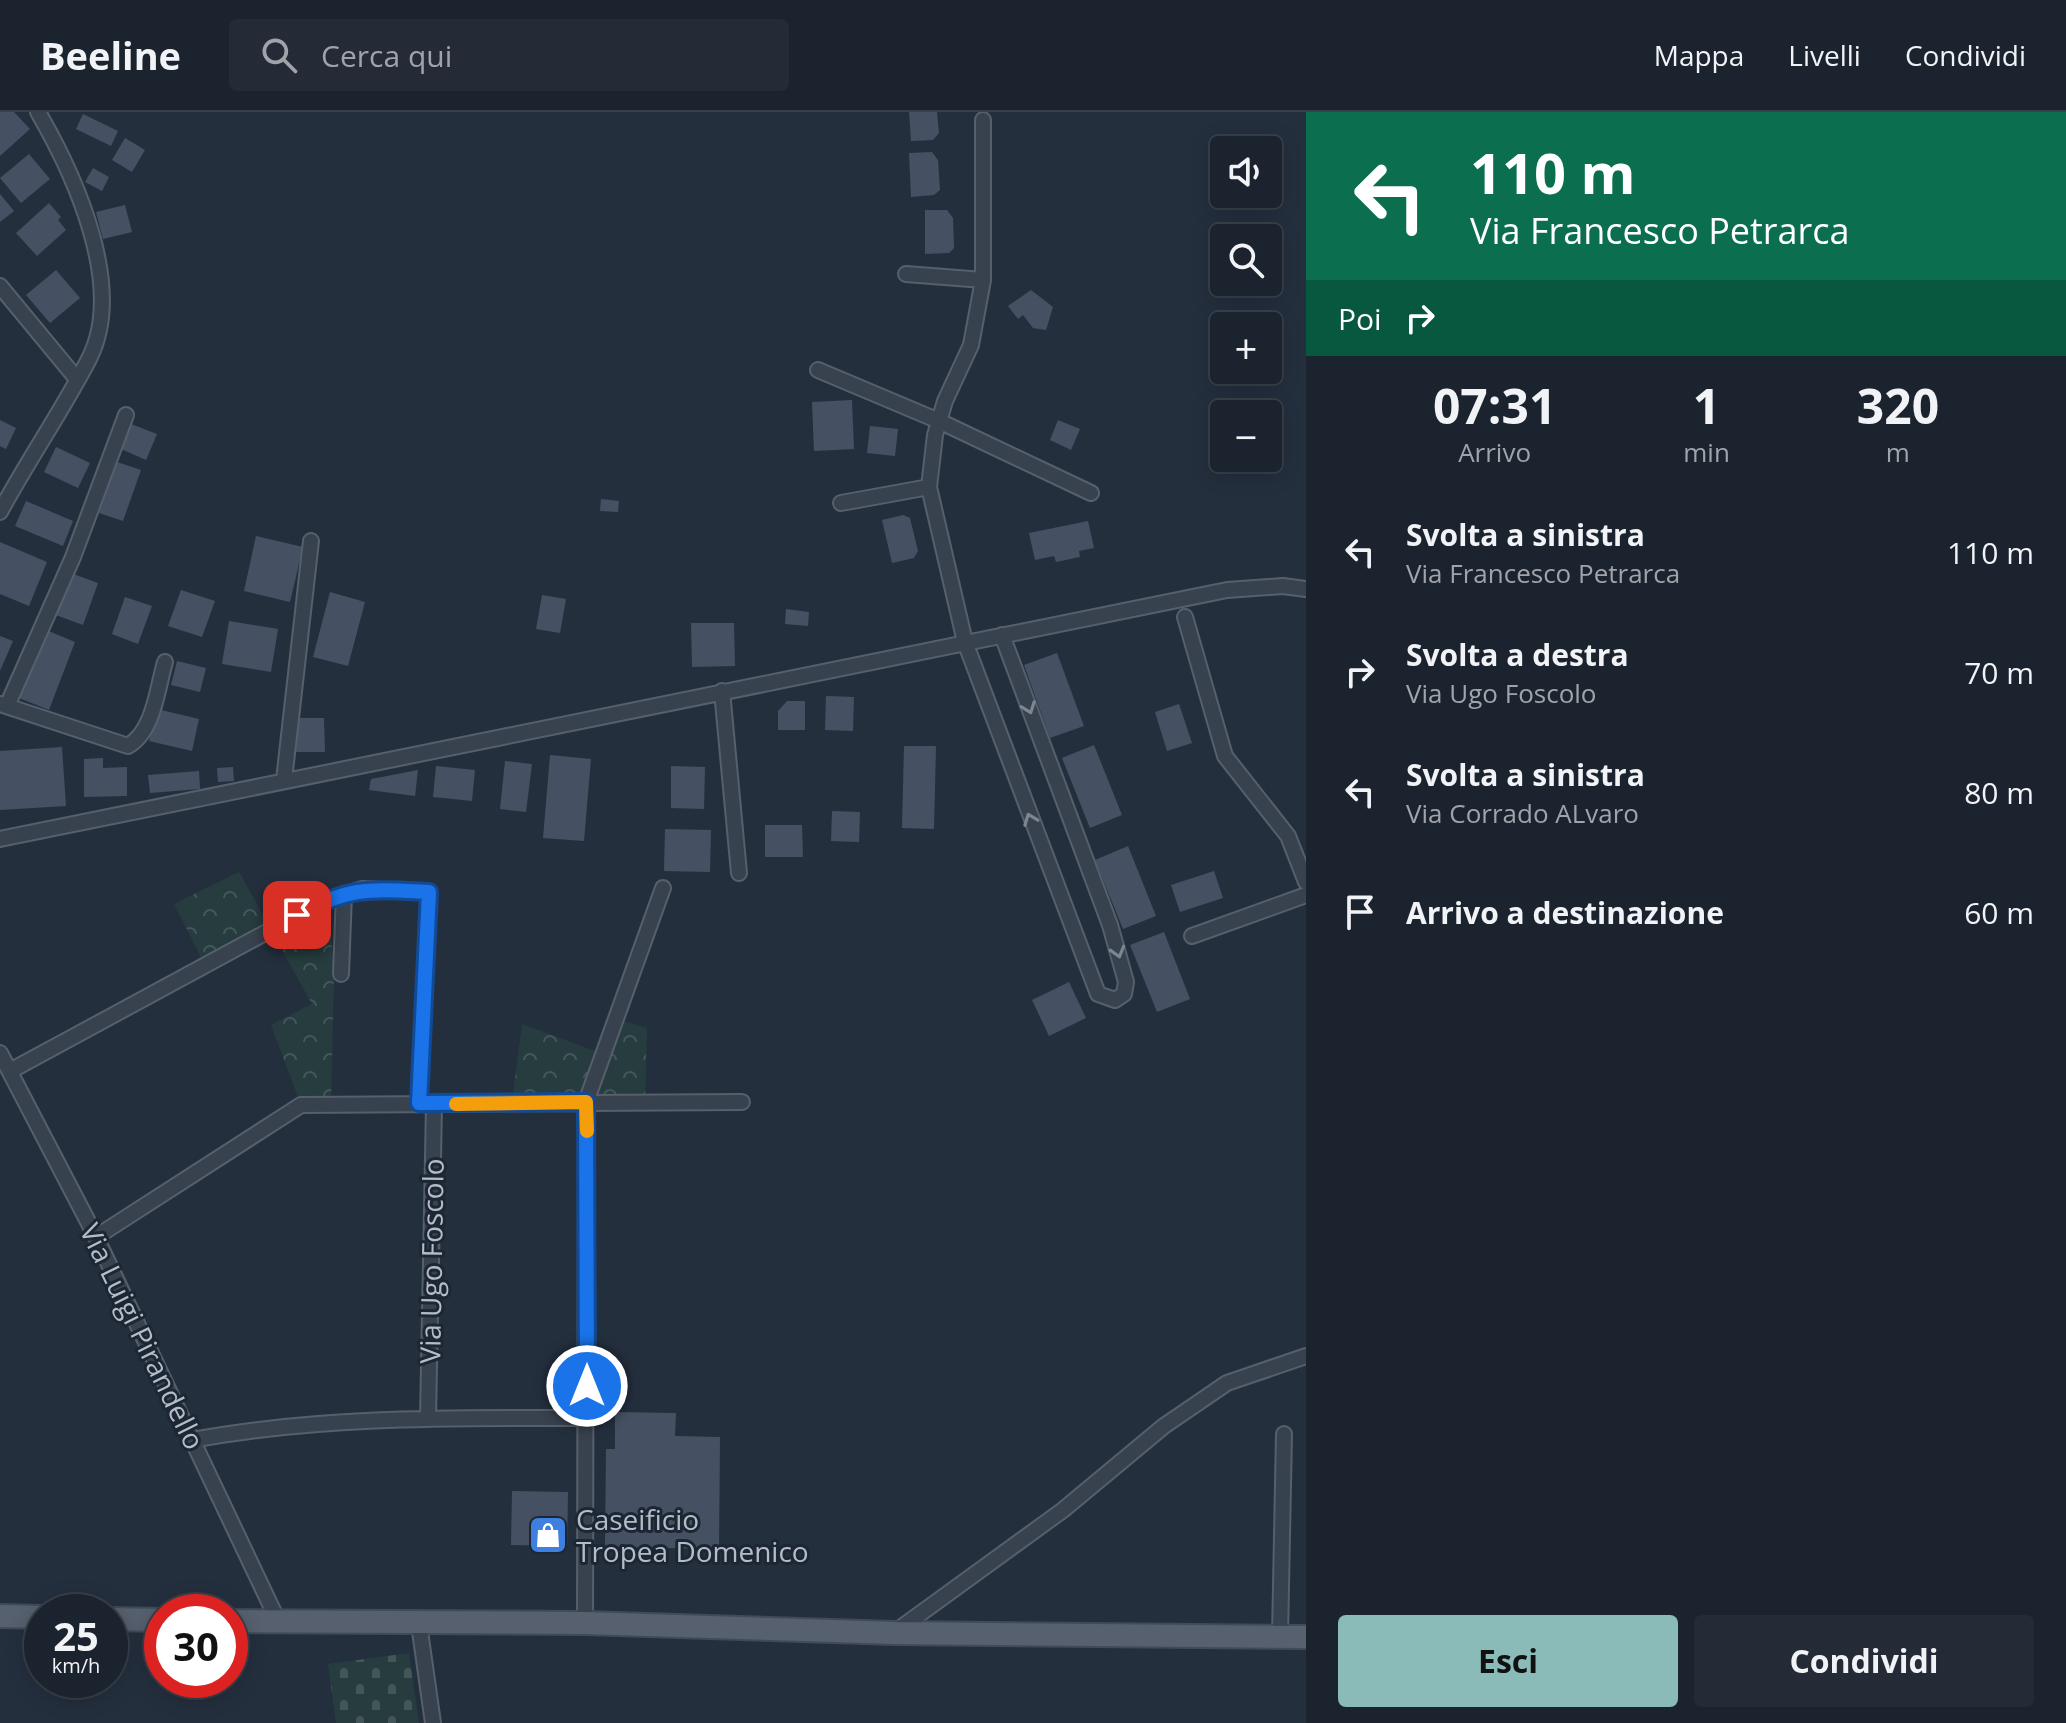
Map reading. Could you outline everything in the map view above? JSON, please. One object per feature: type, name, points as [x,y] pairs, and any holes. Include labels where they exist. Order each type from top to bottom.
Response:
[{"type":"main road","points":[[0,1616],[24,1617]]},
{"type":"main road","points":[[248,1622],[585,1623],[895,1633],[1306,1637]]},
{"type":"street","points":[[0,512],[89,358],[102,318],[98,258],[67,162],[38,112]]},
{"type":"street","points":[[983,120],[983,280],[971,345],[939,421],[929,487],[965,642],[1098,994],[1115,1000],[1124,994],[1126,982],[1110,925],[1002,635]]},
{"type":"street","points":[[906,274],[983,280]]},
{"type":"street","points":[[0,286],[76,378]]},
{"type":"street","points":[[818,370],[939,421],[1091,493]]},
{"type":"street","points":[[126,415],[73,557],[4,705],[128,746],[139,739],[147,724],[165,662]]},
{"type":"street","points":[[841,503],[929,487]]},
{"type":"street","points":[[284,780],[311,541]]},
{"type":"street","points":[[0,839],[1227,590],[1283,586],[1306,589]]},
{"type":"street","points":[[1185,617],[1225,756],[1288,836],[1306,882]]},
{"type":"street","points":[[722,691],[739,873]]},
{"type":"street","points":[[585,1623],[586,1102],[663,888]]},
{"type":"street","name":"Via Ugo Foscolo","points":[[344,894],[362,889],[429,892],[428,1418]]},
{"type":"street","points":[[10,1071],[324,901],[344,894],[341,974]]},
{"type":"street","points":[[1192,936],[1306,895]]},
{"type":"street","name":"Via Luigi Pirandello","points":[[0,1053],[96,1237],[279,1623]]},
{"type":"street","points":[[96,1237],[301,1105],[742,1102]]},
{"type":"street","points":[[895,1633],[1063,1510],[1164,1426],[1227,1383],[1306,1356]]},
{"type":"street","points":[[192,1440],[258,1428],[428,1418],[587,1418]]},
{"type":"street","points":[[1280,1637],[1284,1434]]},
{"type":"street","points":[[419,1624],[433,1723]]},
{"type":"green space","points":[[239,872],[271,929],[329,906],[334,974],[331,1103],[301,1105],[271,1025],[312,1004],[271,930],[205,965],[174,904]]},
{"type":"green space","points":[[616,1019],[647,1028],[645,1102],[512,1102],[522,1024],[603,1054]]},
{"type":"green space","points":[[409,1653],[419,1723],[336,1723],[328,1664]]},
{"type":"building","points":[[0,112],[14,112],[30,129],[0,156]]},
{"type":"building","points":[[909,112],[937,112],[939,133],[933,140],[911,141]]},
{"type":"building","points":[[83,114],[118,131],[111,146],[76,129]]},
{"type":"building","points":[[125,138],[145,150],[132,172],[112,160]]},
{"type":"building","points":[[932,152],[938,160],[940,190],[934,195],[911,197],[909,153]]},
{"type":"building","points":[[29,154],[50,179],[21,203],[0,178]]},
{"type":"building","points":[[93,168],[109,177],[102,191],[85,182]]},
{"type":"building","points":[[0,194],[14,211],[0,222]]},
{"type":"building","points":[[49,203],[61,217],[58,220],[66,230],[37,256],[16,233]]},
{"type":"building","points":[[125,205],[132,232],[103,239],[96,212]]},
{"type":"building","points":[[925,210],[947,210],[953,218],[954,248],[949,253],[925,254]]},
{"type":"building","points":[[56,270],[80,298],[50,323],[26,295]]},
{"type":"building","points":[[1031,290],[1053,307],[1046,330],[1033,328],[1023,315],[1018,319],[1008,306]]},
{"type":"building","points":[[852,400],[854,449],[814,451],[812,402]]},
{"type":"building","points":[[0,420],[16,428],[6,449],[0,446]]},
{"type":"building","points":[[1058,420],[1080,429],[1071,450],[1050,440]]},
{"type":"building","points":[[131,424],[157,434],[146,460],[121,449]]},
{"type":"building","points":[[870,426],[898,429],[895,456],[867,453]]},
{"type":"building","points":[[56,447],[90,463],[78,488],[44,472]]},
{"type":"building","points":[[117,462],[141,470],[123,521],[99,513]]},
{"type":"building","points":[[601,499],[619,501],[618,512],[600,511]]},
{"type":"building","points":[[26,501],[73,521],[63,546],[15,526]]},
{"type":"building","points":[[903,515],[910,518],[918,551],[914,558],[892,563],[882,520]]},
{"type":"building","points":[[1088,521],[1094,548],[1079,551],[1080,557],[1056,562],[1054,556],[1035,560],[1029,533]]},
{"type":"building","points":[[256,536],[303,547],[290,602],[244,591]]},
{"type":"building","points":[[0,542],[47,562],[29,606],[0,594]]},
{"type":"building","points":[[68,572],[98,583],[83,625],[53,614]]},
{"type":"building","points":[[181,590],[215,601],[202,637],[168,626]]},
{"type":"building","points":[[330,592],[365,602],[348,666],[313,657]]},
{"type":"building","points":[[542,595],[566,599],[560,633],[536,629]]},
{"type":"building","points":[[125,597],[152,606],[138,644],[112,634]]},
{"type":"building","points":[[786,609],[809,612],[808,626],[785,624]]},
{"type":"building","points":[[229,621],[278,629],[271,672],[222,664]]},
{"type":"building","points":[[691,623],[734,623],[735,666],[692,667]]},
{"type":"building","points":[[46,630],[75,642],[49,710],[19,698]]},
{"type":"building","points":[[0,636],[13,641],[0,671]]},
{"type":"building","points":[[1057,653],[1084,726],[1050,738],[1024,665]]},
{"type":"building","points":[[177,661],[206,668],[200,692],[171,685]]},
{"type":"building","points":[[826,696],[854,697],[853,731],[825,730]]},
{"type":"building","points":[[787,701],[805,701],[805,730],[778,730],[778,711]]},
{"type":"building","points":[[1179,704],[1192,743],[1167,751],[1155,712]]},
{"type":"building","points":[[157,709],[199,719],[192,751],[149,741]]},
{"type":"building","points":[[293,718],[324,718],[325,752],[294,752]]},
{"type":"building","points":[[1094,745],[1122,815],[1090,828],[1062,758]]},
{"type":"building","points":[[904,746],[936,746],[934,829],[902,828]]},
{"type":"building","points":[[62,747],[66,806],[0,810],[0,751]]},
{"type":"building","points":[[550,755],[591,759],[584,841],[543,838]]},
{"type":"building","points":[[103,758],[103,768],[127,767],[127,796],[84,797],[84,759]]},
{"type":"building","points":[[505,761],[532,764],[526,812],[500,809]]},
{"type":"building","points":[[436,766],[475,770],[472,801],[433,797]]},
{"type":"building","points":[[671,766],[705,767],[704,809],[671,808]]},
{"type":"building","points":[[233,767],[234,781],[218,782],[217,768]]},
{"type":"building","points":[[418,770],[415,796],[369,790],[371,779]]},
{"type":"building","points":[[199,771],[200,789],[150,793],[148,775]]},
{"type":"building","points":[[832,811],[860,812],[859,842],[831,841]]},
{"type":"building","points":[[765,825],[802,825],[803,857],[765,857]]},
{"type":"building","points":[[665,829],[711,830],[710,872],[664,871]]},
{"type":"building","points":[[1128,846],[1156,916],[1123,929],[1095,860]]},
{"type":"building","points":[[1214,871],[1223,898],[1180,912],[1171,885]]},
{"type":"building","points":[[1164,932],[1190,999],[1157,1012],[1130,945]]},
{"type":"building","points":[[1069,982],[1086,1018],[1049,1036],[1032,1000]]},
{"type":"building","points":[[615,1412],[676,1413],[675,1436],[720,1437],[719,1549],[605,1547],[606,1449],[615,1449]]},
{"type":"building","points":[[512,1491],[568,1492],[567,1546],[511,1545]]},
{"type":"slow traffic","points":[[456,1104],[586,1102],[587,1131]]},
{"type":"place","name":"Caseificio Tropea Domenico","points":[[548,1535]]},
{"type":"route","points":[[297,915],[324,901],[362,889],[429,892],[419,1103],[586,1102],[587,1386]]}]
